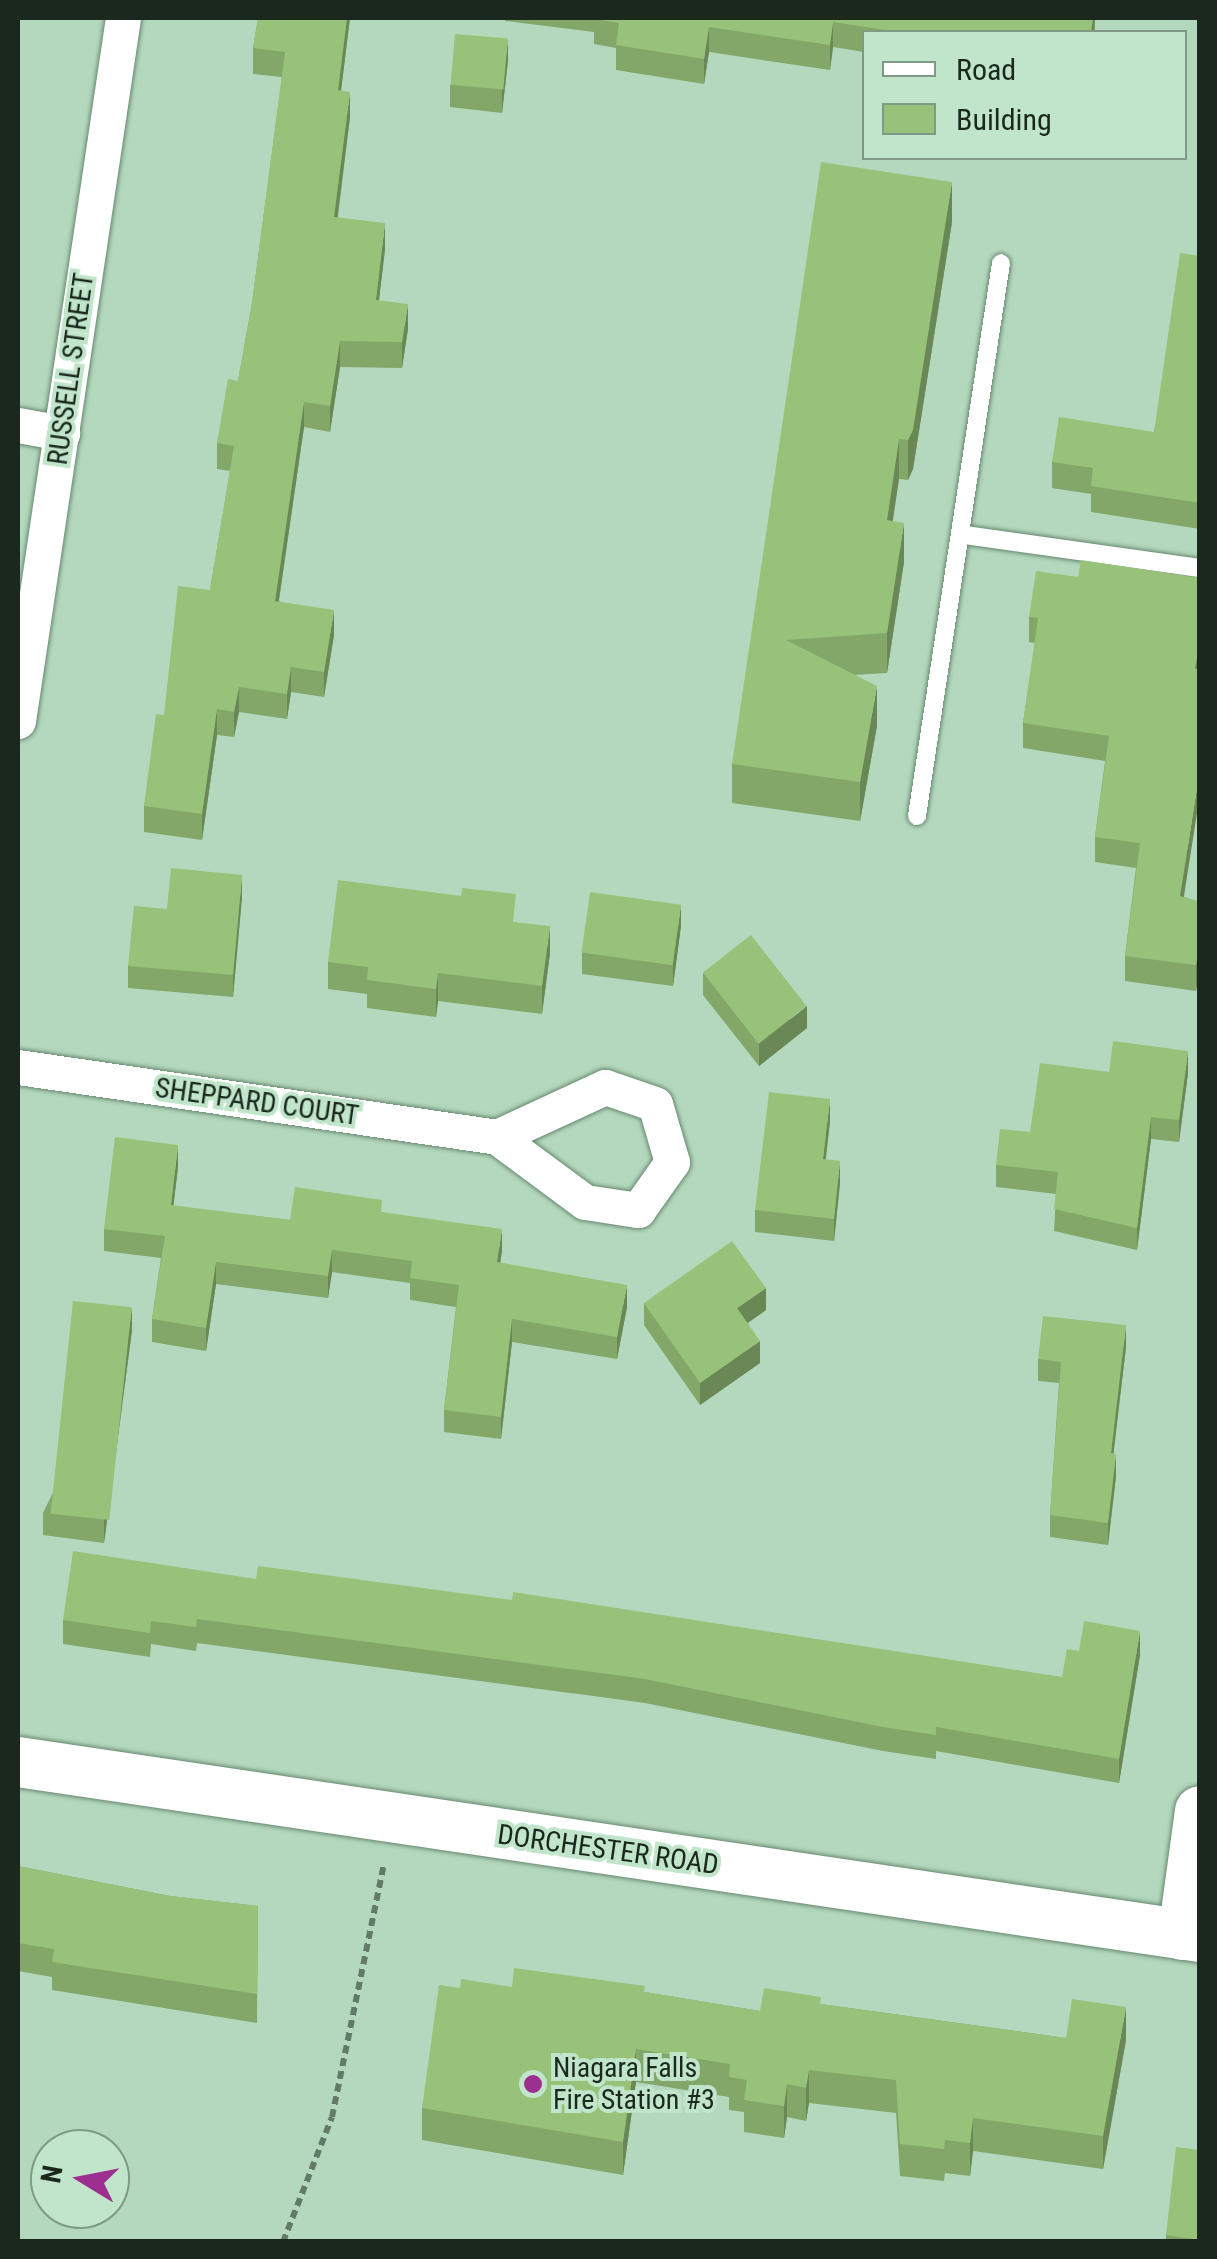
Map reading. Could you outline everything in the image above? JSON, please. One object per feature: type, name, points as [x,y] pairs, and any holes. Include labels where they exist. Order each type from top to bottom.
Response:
[{"type":"main road","name":"DORCHESTER ROAD","points":[[18,1762],[1191,1936]]},
{"type":"main road","points":[[1191,1936],[1200,1810]]},
{"type":"street","name":"RUSSELL STREET","points":[[18,721],[123,18]]},
{"type":"street","points":[[18,425],[62,433]]},
{"type":"street","name":"SHEPPARD COURT","points":[[18,1067],[496,1137],[584,1202],[638,1210],[672,1162],[655,1104],[605,1087],[496,1137]]},
{"type":"lane","points":[[918,816],[965,534],[1001,264]]},
{"type":"lane","points":[[965,534],[1200,568]]},
{"type":"path","points":[[283,2242],[332,2116],[393,1818]]},
{"type":"building","points":[[258,18],[347,18],[338,90],[350,92],[334,217],[385,223],[376,300],[408,304],[402,342],[340,341],[330,406],[304,402],[275,601],[334,610],[324,672],[291,667],[287,694],[239,687],[234,712],[217,709],[202,814],[144,806],[156,714],[164,715],[178,586],[210,590],[234,446],[217,443],[228,379],[238,381],[252,303],[285,52],[253,48]]},
{"type":"building","points":[[1093,18],[1091,30],[885,30],[833,22],[830,45],[709,27],[704,59],[616,45],[619,23],[594,19]]},
{"type":"building","points":[[455,34],[508,39],[503,89],[451,85]]},
{"type":"building","points":[[821,162],[952,182],[913,430],[908,440],[899,439],[887,520],[904,523],[887,633],[786,640],[877,686],[860,782],[732,764]]},
{"type":"building","points":[[1180,253],[1200,256],[1200,503],[1091,486],[1093,468],[1052,462],[1059,417],[1154,432]]},
{"type":"building","points":[[1081,560],[1200,578],[1200,639],[1195,669],[1200,669],[1200,769],[1180,896],[1200,902],[1196,965],[1125,956],[1140,843],[1095,837],[1109,736],[1023,723],[1038,618],[1029,617],[1036,571],[1078,577]]},
{"type":"building","points":[[171,868],[242,875],[233,975],[128,966],[134,906],[167,909]]},
{"type":"building","points":[[338,880],[461,896],[462,888],[516,894],[513,922],[550,926],[542,986],[438,973],[436,989],[367,980],[368,967],[328,962]]},
{"type":"building","points":[[590,892],[681,905],[673,965],[582,952]]},
{"type":"building","points":[[751,935],[806,1006],[758,1043],[703,973]]},
{"type":"building","points":[[1113,1041],[1188,1051],[1179,1120],[1151,1117],[1137,1228],[1054,1209],[1058,1172],[996,1165],[1000,1129],[1030,1132],[1040,1063],[1109,1072]]},
{"type":"building","points":[[769,1092],[830,1099],[823,1159],[840,1161],[834,1219],[755,1210]]},
{"type":"building","points":[[115,1137],[178,1145],[171,1205],[290,1220],[295,1187],[382,1200],[381,1212],[502,1229],[497,1262],[627,1285],[617,1337],[512,1319],[501,1417],[444,1410],[459,1285],[410,1278],[412,1261],[332,1250],[328,1276],[216,1262],[206,1328],[152,1319],[165,1236],[104,1229]]},
{"type":"building","points":[[732,1241],[766,1288],[737,1308],[760,1341],[700,1383],[644,1303]]},
{"type":"building","points":[[73,1301],[132,1307],[109,1520],[51,1514]]},
{"type":"building","points":[[1043,1316],[1126,1325],[1111,1453],[1116,1454],[1108,1523],[1050,1515],[1061,1362],[1038,1359]]},
{"type":"building","points":[[73,1551],[256,1579],[258,1566],[512,1600],[513,1592],[1062,1677],[1067,1649],[1079,1651],[1084,1621],[1140,1631],[1119,1759],[936,1727],[936,1735],[883,1727],[645,1679],[197,1619],[196,1627],[151,1621],[150,1633],[63,1620]]},
{"type":"building","points":[[18,1866],[170,1896],[258,1906],[257,1994],[52,1962],[54,1949],[18,1943]]},
{"type":"building","points":[[514,1968],[645,1986],[644,1992],[760,2011],[764,1988],[821,1997],[820,2004],[1066,2038],[1072,1999],[1126,2007],[1103,2136],[973,2118],[970,2143],[945,2140],[944,2149],[900,2144],[896,2080],[809,2070],[806,2088],[787,2084],[784,2106],[744,2100],[747,2080],[729,2077],[730,2064],[636,2049],[623,2142],[422,2108],[439,1985],[460,1988],[461,1979],[512,1987]]},
{"type":"building","points":[[1176,2147],[1200,2150],[1200,2240],[1166,2235]]},
{"type":"place","name":"Niagara Falls Fire Station #3","points":[[533,2084]]}]
